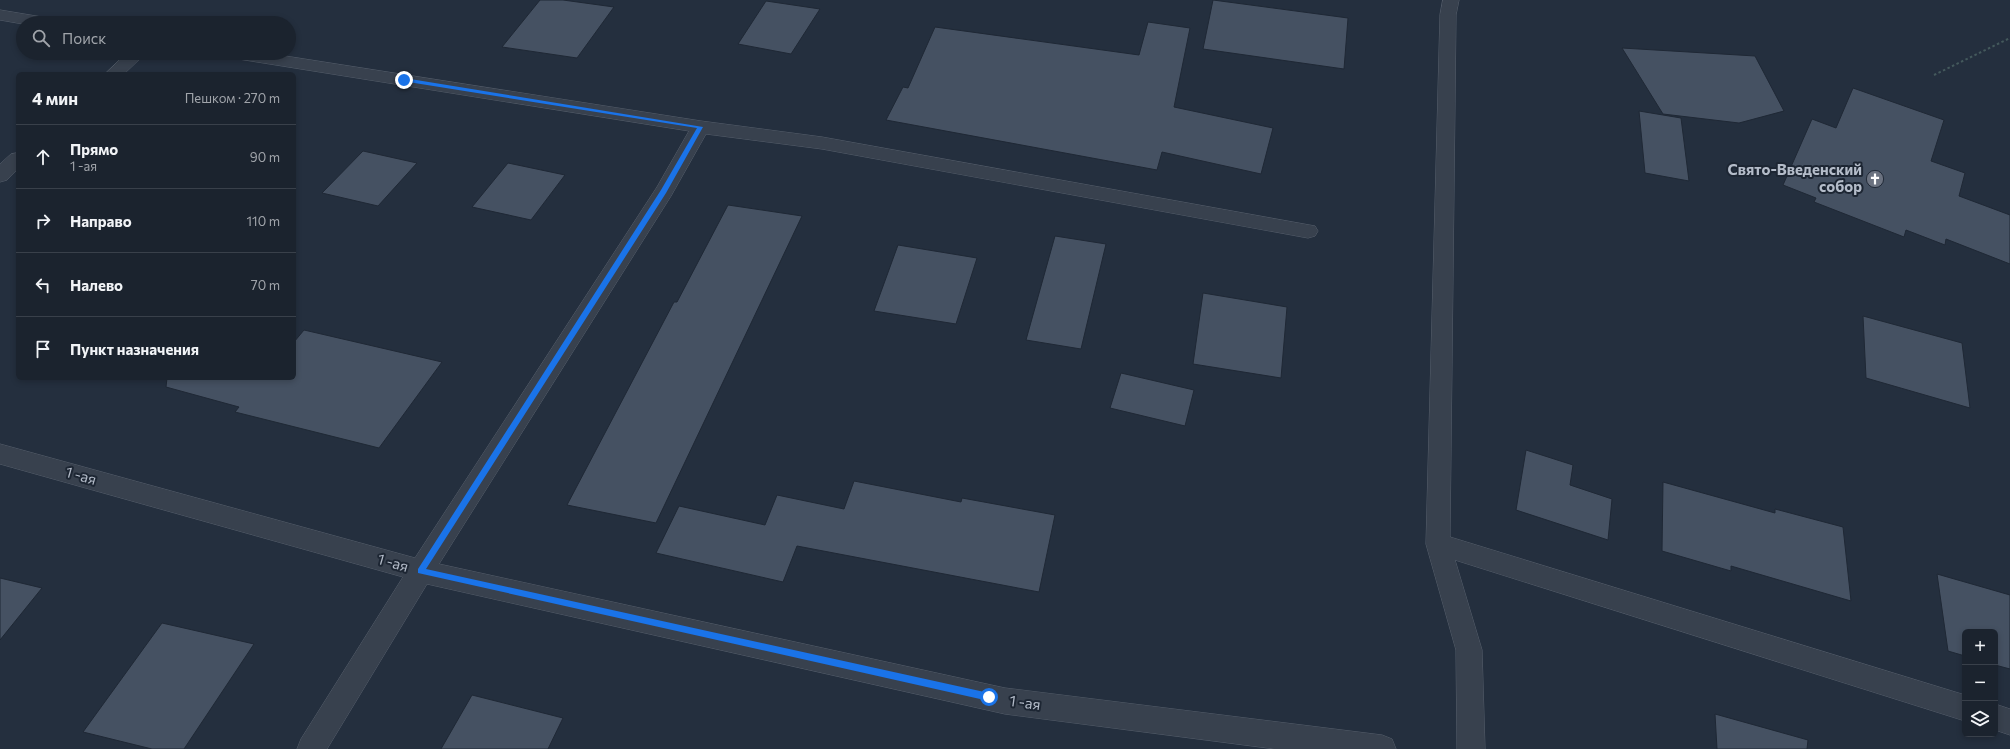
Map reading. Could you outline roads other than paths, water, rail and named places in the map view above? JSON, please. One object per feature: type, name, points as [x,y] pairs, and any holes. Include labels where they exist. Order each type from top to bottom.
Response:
[{"type":"street","points":[[1451,0],[1448,15],[1438,544],[1470,650],[1471,749]]},
{"type":"street","points":[[0,15],[16,18]]},
{"type":"street","points":[[116,72],[129,60]]},
{"type":"street","points":[[276,60],[701,127],[822,144],[1308,231]]},
{"type":"street","points":[[311,749],[421,571],[664,191],[701,127]]},
{"type":"street","points":[[0,175],[16,161]]},
{"type":"street","name":"1 -ая","points":[[0,454],[421,571],[1005,701],[1382,749]]},
{"type":"street","points":[[1438,544],[1962,707]]},
{"type":"street","points":[[1998,718],[2010,722]]},
{"type":"place","name":"Свято-Введенский собор","points":[[1875,179]]}]
